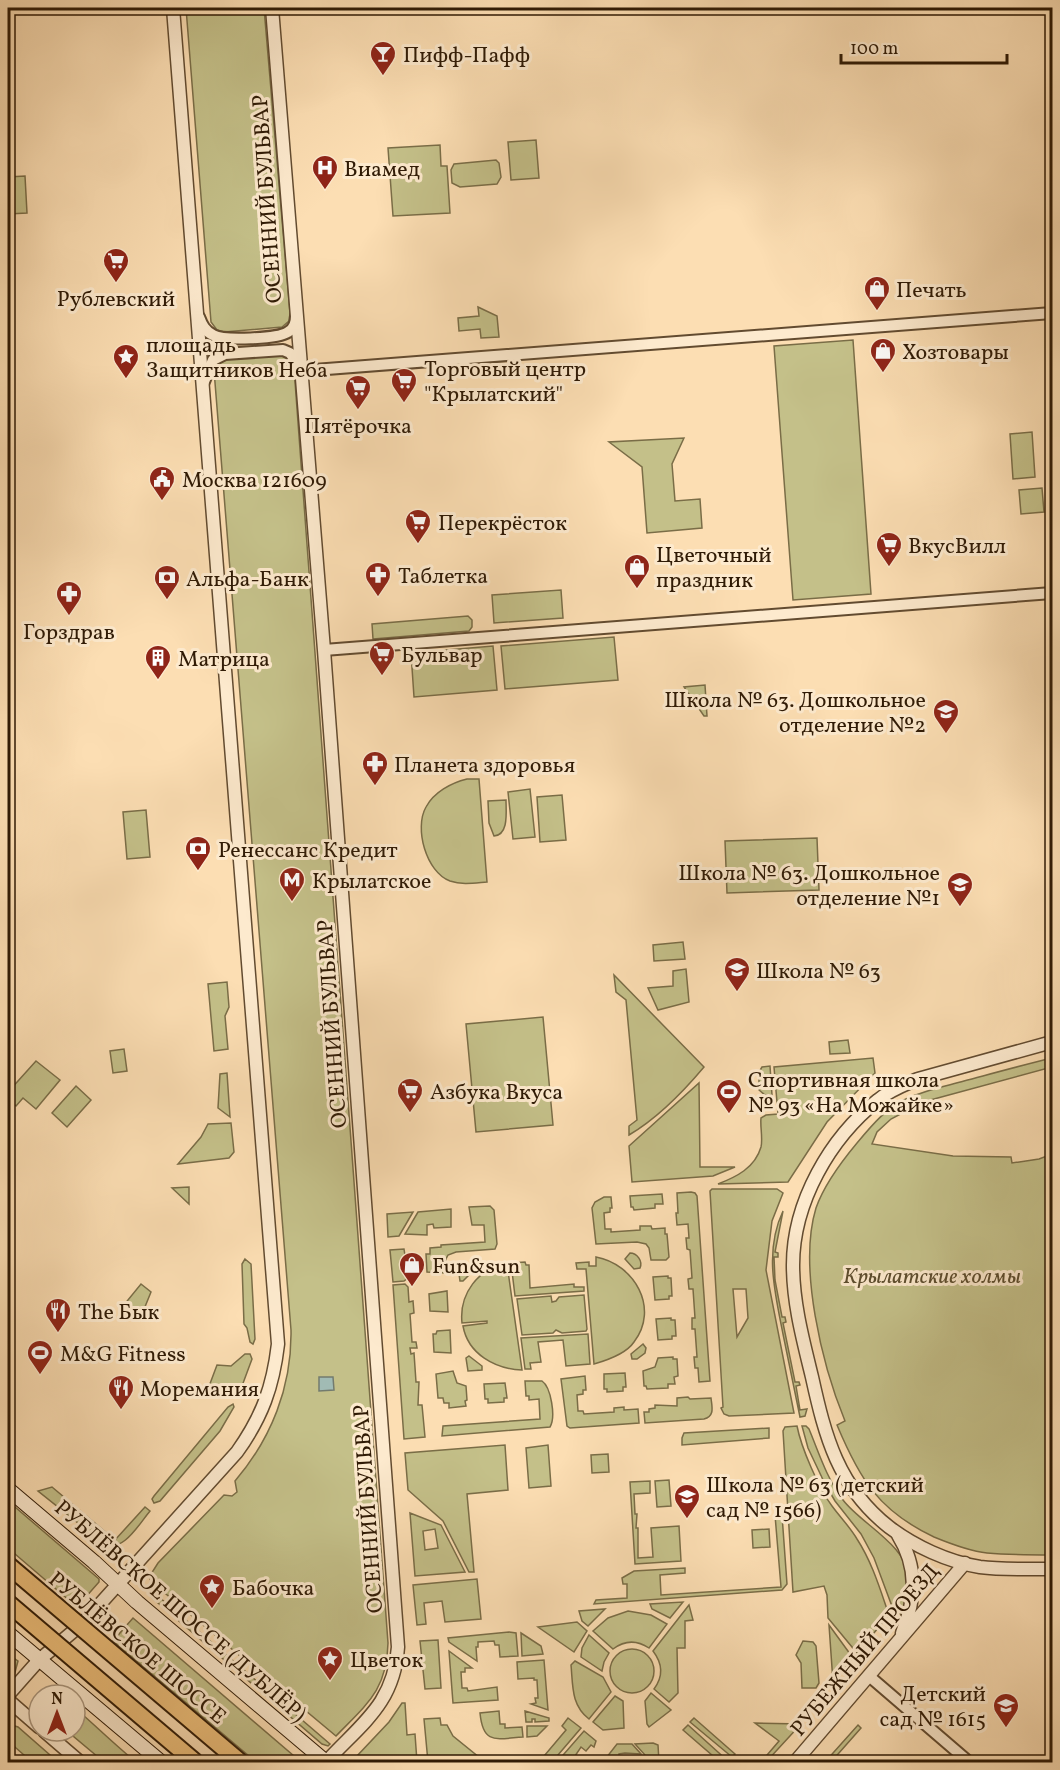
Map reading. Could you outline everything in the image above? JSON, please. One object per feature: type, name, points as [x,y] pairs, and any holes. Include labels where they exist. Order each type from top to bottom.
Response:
[{"type":"main road","name":"РУБЛЁВСКОЕ ШОССЕ (ДУБЛЁР)","points":[[8,1489],[326,1762]]},
{"type":"main road","name":"РУБЛЁВСКОЕ ШОССЕ","points":[[8,1565],[240,1762]]},
{"type":"main road","points":[[8,1603],[195,1762]]},
{"type":"main road","points":[[8,1633],[161,1762]]},
{"type":"street","points":[[8,1695],[39,1660],[82,1624],[214,1480],[249,1435],[259,1419],[271,1386],[278,1344],[172,8]]},
{"type":"street","name":"ОСЕННИЙ БУЛЬВАР","points":[[272,8],[324,650],[398,1647],[394,1677],[384,1700],[326,1762]]},
{"type":"street","points":[[196,308],[206,330],[213,335],[227,339],[286,334],[294,326],[296,312]]},
{"type":"street","points":[[202,387],[213,360],[225,354],[283,350],[290,353],[301,369],[1053,313]]},
{"type":"street","points":[[324,650],[1053,593]]},
{"type":"street","points":[[1053,1042],[918,1079],[878,1100],[834,1147],[817,1176],[800,1213],[793,1254],[795,1292],[801,1330],[825,1434],[849,1484],[869,1509],[896,1532],[932,1552],[964,1563],[990,1568],[1053,1569]]},
{"type":"street","points":[[896,1532],[909,1557],[914,1586],[910,1610],[898,1642]]},
{"type":"street","name":"РУБЕЖНЫЙ ПРОЕЗД","points":[[795,1762],[964,1563]]},
{"type":"street","points":[[869,1676],[969,1762]]},
{"type":"street","points":[[8,1700],[27,1717]]},
{"type":"street","points":[[58,1743],[80,1762]]},
{"type":"green space","points":[[186,8],[264,8],[290,313],[289,321],[282,327],[224,332],[217,330],[211,322]]},
{"type":"green space","points":[[536,140],[539,178],[511,180],[508,142]]},
{"type":"green space","points":[[440,145],[441,166],[447,166],[450,213],[393,216],[388,148]]},
{"type":"green space","points":[[496,160],[499,163],[501,177],[497,184],[460,187],[452,183],[451,170],[454,164]]},
{"type":"green space","points":[[25,176],[27,213],[8,214],[8,177]]},
{"type":"green space","points":[[478,307],[497,316],[499,337],[481,338],[480,329],[459,331],[458,318],[479,316]]},
{"type":"green space","points":[[853,340],[871,594],[793,600],[774,346]]},
{"type":"green space","points":[[276,354],[286,356],[294,368],[388,1643],[384,1673],[379,1685],[366,1705],[336,1736],[150,1579],[158,1563],[224,1495],[232,1496],[237,1492],[235,1481],[248,1465],[269,1430],[288,1372],[291,1330],[214,370],[217,363],[222,360]]},
{"type":"green space","points":[[1032,432],[1035,477],[1013,479],[1010,434]]},
{"type":"green space","points":[[684,438],[672,464],[675,501],[700,499],[702,528],[647,533],[642,467],[609,442]]},
{"type":"green space","points":[[1042,488],[1044,512],[1021,514],[1019,490]]},
{"type":"green space","points":[[561,590],[563,618],[494,623],[492,595]]},
{"type":"green space","points":[[468,616],[472,620],[472,627],[469,631],[373,639],[372,624]]},
{"type":"green space","points":[[614,637],[618,680],[505,689],[501,646]]},
{"type":"green space","points":[[493,646],[497,690],[414,697],[411,653]]},
{"type":"green space","points":[[705,685],[707,716],[704,716],[684,687]]},
{"type":"green space","points":[[467,779],[479,779],[487,882],[450,881],[434,869],[424,849],[421,826],[429,802],[444,789]]},
{"type":"green space","points":[[530,789],[535,837],[513,839],[508,792]]},
{"type":"green space","points":[[562,795],[566,840],[540,842],[537,797]]},
{"type":"green space","points":[[506,800],[504,827],[499,835],[494,836],[489,823],[488,801]]},
{"type":"green space","points":[[146,810],[150,857],[127,859],[123,812]]},
{"type":"green space","points":[[817,838],[819,890],[727,893],[725,841]]},
{"type":"green space","points":[[683,942],[685,959],[654,961],[653,945]]},
{"type":"green space","points":[[686,969],[689,1002],[658,1010],[648,988],[673,986],[673,971]]},
{"type":"green space","points":[[614,975],[704,1067],[670,1104],[629,1135],[629,1126],[637,1120],[626,1000],[616,992]]},
{"type":"green space","points":[[227,982],[229,1007],[225,1016],[228,1049],[214,1051],[208,984]]},
{"type":"green space","points":[[543,1017],[553,1125],[476,1132],[466,1024]]},
{"type":"green space","points":[[848,1040],[850,1053],[830,1054],[829,1042]]},
{"type":"green space","points":[[124,1049],[127,1071],[113,1073],[110,1051]]},
{"type":"green space","points":[[873,1058],[875,1073],[827,1122],[788,1182],[718,1184],[738,1175],[750,1166],[761,1147],[761,1118],[778,1114],[774,1067]]},
{"type":"green space","name":"Крылатские холмы","points":[[1052,1058],[1052,1067],[923,1102],[891,1119],[877,1132],[872,1144],[953,1156],[1011,1157],[1012,1163],[1039,1159],[1052,1154],[1052,1555],[987,1553],[953,1545],[915,1527],[885,1505],[873,1492],[854,1462],[837,1425],[845,1421],[828,1372],[815,1316],[811,1287],[811,1232],[816,1208],[834,1174],[868,1130],[893,1106],[929,1090]]},
{"type":"green space","points":[[36,1061],[60,1080],[36,1109],[23,1098],[16,1106],[10,1101],[14,1096],[9,1091]]},
{"type":"green space","points":[[770,1066],[772,1095],[765,1095],[759,1090],[759,1072],[762,1067]]},
{"type":"green space","points":[[227,1073],[230,1117],[218,1108],[220,1074]]},
{"type":"green space","points":[[699,1083],[700,1167],[735,1167],[713,1176],[632,1182],[629,1146]]},
{"type":"green space","points":[[76,1086],[91,1100],[67,1127],[52,1113]]},
{"type":"green space","points":[[231,1123],[234,1152],[229,1158],[178,1164],[201,1137],[208,1124]]},
{"type":"green space","points":[[189,1187],[189,1204],[172,1188]]},
{"type":"green space","points":[[712,1189],[777,1189],[783,1193],[772,1221],[766,1270],[794,1413],[729,1416],[724,1414],[721,1408],[723,1407],[710,1191]],"holes":[[[733,1289],[746,1289],[748,1318],[737,1337]]]},
{"type":"green space","points":[[691,1192],[697,1196],[710,1381],[699,1382],[694,1357],[697,1357],[695,1329],[692,1329],[692,1318],[695,1318],[693,1289],[689,1289],[688,1279],[692,1278],[690,1250],[687,1249],[686,1238],[689,1238],[688,1224],[677,1225],[676,1213],[678,1213],[677,1193]]},
{"type":"green space","points":[[662,1194],[663,1204],[655,1204],[655,1208],[634,1210],[631,1207],[630,1196]]},
{"type":"green space","points":[[604,1197],[611,1197],[612,1208],[610,1212],[604,1213],[605,1229],[611,1229],[611,1232],[640,1230],[640,1226],[651,1226],[652,1229],[665,1228],[669,1257],[666,1260],[651,1260],[646,1244],[637,1242],[596,1244],[592,1208],[595,1202]]},
{"type":"green space","points":[[490,1206],[494,1210],[497,1244],[495,1249],[456,1252],[448,1255],[445,1273],[427,1272],[426,1254],[430,1254],[430,1248],[485,1242],[484,1225],[472,1225],[469,1207]]},
{"type":"green space","points":[[451,1209],[451,1227],[434,1228],[433,1224],[427,1225],[427,1235],[405,1234],[418,1212]]},
{"type":"green space","points":[[783,1211],[775,1252],[778,1253],[778,1257],[774,1257],[775,1280],[782,1317],[785,1317],[786,1322],[783,1323],[795,1382],[799,1382],[800,1385],[796,1386],[800,1410],[807,1409],[805,1416],[800,1417],[773,1272],[774,1241]]},
{"type":"green space","points":[[413,1212],[399,1236],[388,1237],[387,1214]]},
{"type":"green space","points":[[404,1249],[406,1262],[409,1262],[410,1274],[407,1274],[408,1278],[404,1281],[393,1282],[390,1250]]},
{"type":"green space","points":[[630,1253],[639,1258],[640,1268],[634,1269],[625,1259]]},
{"type":"green space","points":[[596,1257],[622,1268],[632,1278],[639,1289],[644,1315],[641,1329],[631,1346],[616,1356],[594,1364],[586,1269],[577,1269],[576,1263],[589,1262],[589,1266],[596,1266]]},
{"type":"green space","points":[[245,1259],[251,1264],[255,1339],[253,1344],[250,1342],[244,1324],[242,1264]]},
{"type":"green space","points":[[525,1262],[529,1265],[530,1288],[574,1284],[574,1287],[584,1287],[584,1291],[515,1296],[511,1263]]},
{"type":"green space","points":[[507,1264],[522,1370],[493,1363],[484,1358],[471,1345],[463,1326],[487,1323],[487,1321],[462,1323],[464,1302],[472,1284],[487,1271]]},
{"type":"green space","points":[[470,1265],[474,1270],[463,1281],[460,1281],[458,1267]]},
{"type":"green space","points":[[668,1276],[671,1278],[672,1296],[669,1296],[669,1299],[655,1300],[653,1277]]},
{"type":"green space","points":[[141,1284],[151,1292],[140,1319],[123,1306]]},
{"type":"green space","points":[[405,1284],[408,1287],[409,1302],[413,1301],[414,1313],[410,1314],[412,1342],[416,1342],[417,1348],[410,1348],[411,1354],[414,1353],[416,1382],[419,1382],[418,1405],[422,1405],[425,1437],[404,1439],[393,1285]]},
{"type":"green space","points":[[447,1291],[448,1312],[430,1311],[429,1294]]},
{"type":"green space","points":[[584,1295],[586,1331],[562,1333],[556,1330],[553,1333],[522,1335],[517,1299],[551,1296],[552,1302],[559,1297]]},
{"type":"green space","points":[[656,1319],[675,1320],[676,1336],[672,1336],[672,1339],[658,1340]]},
{"type":"green space","points":[[450,1330],[451,1353],[434,1352],[433,1334],[437,1331]]},
{"type":"green space","points":[[588,1334],[590,1364],[566,1366],[563,1340],[538,1342],[541,1362],[530,1363],[531,1369],[525,1369],[521,1338]]},
{"type":"green space","points":[[643,1344],[646,1348],[645,1353],[637,1359],[632,1359],[631,1354]]},
{"type":"green space","points":[[245,1354],[250,1354],[252,1359],[239,1394],[232,1395],[208,1389],[217,1365],[231,1366]]},
{"type":"green space","points":[[469,1356],[482,1366],[482,1370],[468,1371],[466,1358]]},
{"type":"green space","points":[[658,1358],[677,1359],[678,1376],[674,1377],[675,1384],[668,1384],[668,1388],[647,1389],[644,1386],[643,1371],[655,1367]]},
{"type":"green space","points":[[453,1371],[457,1383],[466,1386],[466,1406],[449,1408],[449,1403],[444,1403],[443,1398],[438,1398],[436,1374]]},
{"type":"green space","points":[[625,1373],[626,1387],[623,1387],[623,1391],[607,1392],[607,1389],[604,1389],[604,1374]]},
{"type":"green space","points":[[585,1376],[586,1390],[583,1390],[583,1394],[577,1395],[578,1411],[583,1411],[584,1414],[614,1412],[614,1408],[624,1407],[624,1410],[638,1409],[639,1423],[570,1428],[567,1426],[561,1379]]},
{"type":"green space","points":[[525,1381],[542,1381],[548,1389],[553,1416],[550,1427],[442,1436],[443,1426],[540,1419],[539,1399],[529,1400],[529,1396],[526,1396]]},
{"type":"green space","points":[[505,1383],[507,1398],[504,1398],[504,1402],[488,1403],[488,1399],[485,1399],[484,1384]]},
{"type":"green space","points":[[688,1397],[690,1399],[711,1398],[710,1416],[704,1419],[645,1423],[644,1412],[649,1412],[649,1409],[655,1408],[655,1405],[677,1406],[677,1398]]},
{"type":"green space","points":[[233,1404],[234,1407],[220,1431],[160,1501],[154,1503],[152,1499],[154,1496],[228,1407]]},
{"type":"green space","points":[[797,1426],[816,1479],[867,1557],[889,1615],[857,1653],[828,1618],[827,1595],[824,1586],[793,1592],[783,1431],[785,1427]]},
{"type":"green space","points":[[802,1426],[809,1429],[837,1492],[851,1509],[892,1545],[907,1567],[910,1588],[902,1615],[893,1609],[874,1558],[861,1534],[835,1501],[825,1484],[808,1448]]},
{"type":"green space","points":[[769,1428],[769,1438],[682,1445],[684,1433]]},
{"type":"green space","points":[[505,1445],[508,1490],[467,1494],[474,1572],[469,1572],[443,1521],[408,1490],[405,1453]]},
{"type":"green space","points":[[548,1445],[551,1486],[529,1488],[526,1448]]},
{"type":"green space","points":[[608,1454],[609,1472],[592,1473],[591,1455]]},
{"type":"green space","points":[[669,1480],[671,1506],[657,1507],[655,1481]]},
{"type":"green space","points":[[650,1481],[650,1493],[634,1494],[635,1514],[637,1514],[636,1528],[638,1528],[638,1558],[653,1557],[651,1528],[679,1526],[681,1561],[635,1564],[630,1482]]},
{"type":"green space","points":[[52,1487],[115,1540],[145,1507],[150,1511],[130,1536],[117,1545],[110,1546],[103,1543],[38,1491]]},
{"type":"green space","points":[[8,1501],[99,1579],[99,1582],[77,1607],[8,1548]]},
{"type":"green space","points":[[410,1513],[441,1525],[465,1572],[415,1576]],"holes":[[[435,1529],[438,1548],[425,1550],[423,1531]]]},
{"type":"green space","points":[[775,1515],[782,1515],[787,1584],[782,1590],[594,1604],[596,1600],[627,1598],[627,1584],[623,1584],[622,1578],[634,1571],[685,1568],[685,1573],[660,1575],[661,1595],[781,1587]]},
{"type":"green space","points":[[769,1529],[770,1547],[753,1548],[752,1530]]},
{"type":"green space","points":[[477,1579],[481,1619],[445,1622],[442,1601],[424,1603],[426,1624],[417,1625],[413,1585]]},
{"type":"green space","points":[[156,1596],[330,1744],[328,1746],[322,1744],[151,1597]]},
{"type":"green space","points":[[683,1602],[670,1618],[652,1609],[650,1604]]},
{"type":"green space","points":[[689,1605],[693,1620],[685,1621],[685,1648],[677,1648],[678,1693],[669,1702],[654,1689],[661,1670],[653,1651]]},
{"type":"green space","points":[[605,1609],[588,1626],[582,1621],[579,1611]]},
{"type":"green space","points":[[628,1611],[651,1615],[667,1624],[649,1648],[631,1642],[613,1649],[593,1631],[608,1618]]},
{"type":"green space","points":[[133,1618],[301,1762],[256,1762],[113,1641]]},
{"type":"green space","points":[[577,1622],[587,1631],[574,1652],[538,1627]]},
{"type":"green space","points":[[829,1625],[853,1658],[833,1682]]},
{"type":"green space","points":[[516,1633],[518,1656],[500,1657],[499,1645],[495,1645],[494,1641],[478,1642],[477,1661],[449,1642],[448,1638]]},
{"type":"green space","points":[[521,1633],[541,1646],[543,1654],[522,1656]]},
{"type":"green space","points":[[589,1635],[609,1653],[602,1671],[581,1657],[582,1648]]},
{"type":"green space","points":[[438,1640],[441,1688],[425,1689],[420,1641]]},
{"type":"green space","points":[[803,1641],[813,1642],[816,1646],[819,1683],[816,1688],[802,1688],[801,1663],[796,1655]]},
{"type":"green space","points":[[632,1649],[648,1655],[654,1671],[648,1687],[632,1693],[616,1687],[610,1671],[616,1655]]},
{"type":"green space","points":[[449,1651],[472,1668],[465,1668],[465,1672],[461,1672],[462,1688],[467,1688],[468,1691],[497,1687],[498,1700],[453,1703]]},
{"type":"green space","points":[[8,1654],[18,1661],[14,1676],[8,1669]]},
{"type":"green space","points":[[544,1660],[548,1710],[531,1704],[536,1703],[535,1698],[538,1698],[537,1680],[534,1678],[518,1679],[517,1662]]},
{"type":"green space","points":[[575,1661],[603,1677],[611,1692],[589,1719],[579,1708],[574,1695],[571,1665]]},
{"type":"green space","points":[[651,1693],[671,1710],[649,1727],[645,1701]]},
{"type":"green space","points":[[615,1696],[623,1701],[624,1728],[603,1730],[593,1722]]},
{"type":"green space","points":[[402,1703],[405,1703],[407,1735],[415,1734],[417,1762],[365,1762],[357,1756],[389,1722]]},
{"type":"green space","points":[[499,1711],[500,1724],[505,1724],[505,1728],[522,1727],[523,1737],[498,1739],[484,1731],[480,1713]]},
{"type":"green space","points":[[525,1711],[549,1718],[549,1721],[535,1722],[535,1719],[532,1719],[532,1722],[526,1722]]},
{"type":"green space","points":[[440,1718],[441,1725],[447,1725],[453,1736],[485,1762],[428,1762],[424,1719]]},
{"type":"green space","points":[[568,1718],[581,1728],[552,1762],[539,1762],[566,1730],[562,1726]]},
{"type":"green space","points":[[694,1718],[735,1754],[732,1757],[690,1722]]},
{"type":"green space","points":[[87,1719],[136,1762],[104,1762],[81,1743],[87,1743]]},
{"type":"green space","points":[[755,1723],[801,1724],[766,1762],[761,1762],[779,1741]]},
{"type":"green space","points":[[8,1724],[18,1727],[27,1735],[27,1743],[36,1743],[58,1762],[32,1762],[8,1741]]},
{"type":"green space","points":[[688,1725],[729,1762],[720,1762],[683,1730]]},
{"type":"green space","points":[[858,1725],[861,1728],[831,1762],[825,1762]]},
{"type":"green space","points":[[527,1726],[547,1726],[537,1736],[527,1737]]},
{"type":"green space","points":[[584,1731],[596,1741],[594,1747],[591,1745],[586,1751],[581,1747],[574,1760],[557,1762]]},
{"type":"green space","points":[[617,1744],[632,1744],[641,1754],[619,1754],[619,1762],[603,1762]]},
{"type":"green space","points":[[635,1744],[658,1745],[659,1762],[645,1762],[645,1755]]},
{"type":"water","points":[[319,1377],[333,1377],[334,1390],[319,1391]]},
{"type":"place","name":"Пифф-Пафф","points":[[383,77]]},
{"type":"place","name":"Виамед","points":[[325,191]]},
{"type":"place","name":"Рублевский","points":[[116,284]]},
{"type":"place","name":"Печать","points":[[877,312]]},
{"type":"place","name":"Хозтовары","points":[[883,374]]},
{"type":"place","name":"площадь Защитников Неба","points":[[126,380]]},
{"type":"place","name":"Торговый центр \"Крылатский\"","points":[[404,404]]},
{"type":"place","name":"Пятёрочка","points":[[358,411]]},
{"type":"place","name":"Москва 121609","points":[[162,502]]},
{"type":"place","name":"Перекрёсток","points":[[418,545]]},
{"type":"place","name":"ВкусВилл","points":[[889,568]]},
{"type":"place","name":"Цветочный праздник","points":[[637,590]]},
{"type":"place","name":"Таблетка","points":[[378,598]]},
{"type":"place","name":"Альфа-Банк","points":[[167,601]]},
{"type":"place","name":"Горздрав","points":[[69,617]]},
{"type":"place","name":"Бульвар","points":[[382,677]]},
{"type":"place","name":"Матрица","points":[[158,681]]},
{"type":"place","name":"Школа № 63. Дошкольное отделение №2","points":[[946,735]]},
{"type":"place","name":"Планета здоровья","points":[[375,787]]},
{"type":"place","name":"Ренессанс Кредит","points":[[198,872]]},
{"type":"place","name":"Крылатское","points":[[292,903]]},
{"type":"place","name":"Школа № 63. Дошкольное отделение №1","points":[[960,908]]},
{"type":"place","name":"Школа № 63","points":[[737,993]]},
{"type":"place","name":"Азбука Вкуса","points":[[410,1114]]},
{"type":"place","name":"Спортивная школа № 93 «На Можайке»","points":[[729,1115]]},
{"type":"place","name":"Fun&sun","points":[[412,1288]]},
{"type":"place","name":"The Бык","points":[[58,1334]]},
{"type":"place","name":"M&G Fitness","points":[[40,1376]]},
{"type":"place","name":"Моремания","points":[[121,1411]]},
{"type":"place","name":"Школа № 63 (детский сад № 1566)","points":[[687,1520]]},
{"type":"place","name":"Бабочка","points":[[212,1610]]},
{"type":"place","name":"Цветок","points":[[330,1682]]},
{"type":"place","name":"Детский сад № 1615","points":[[1006,1729]]}]
